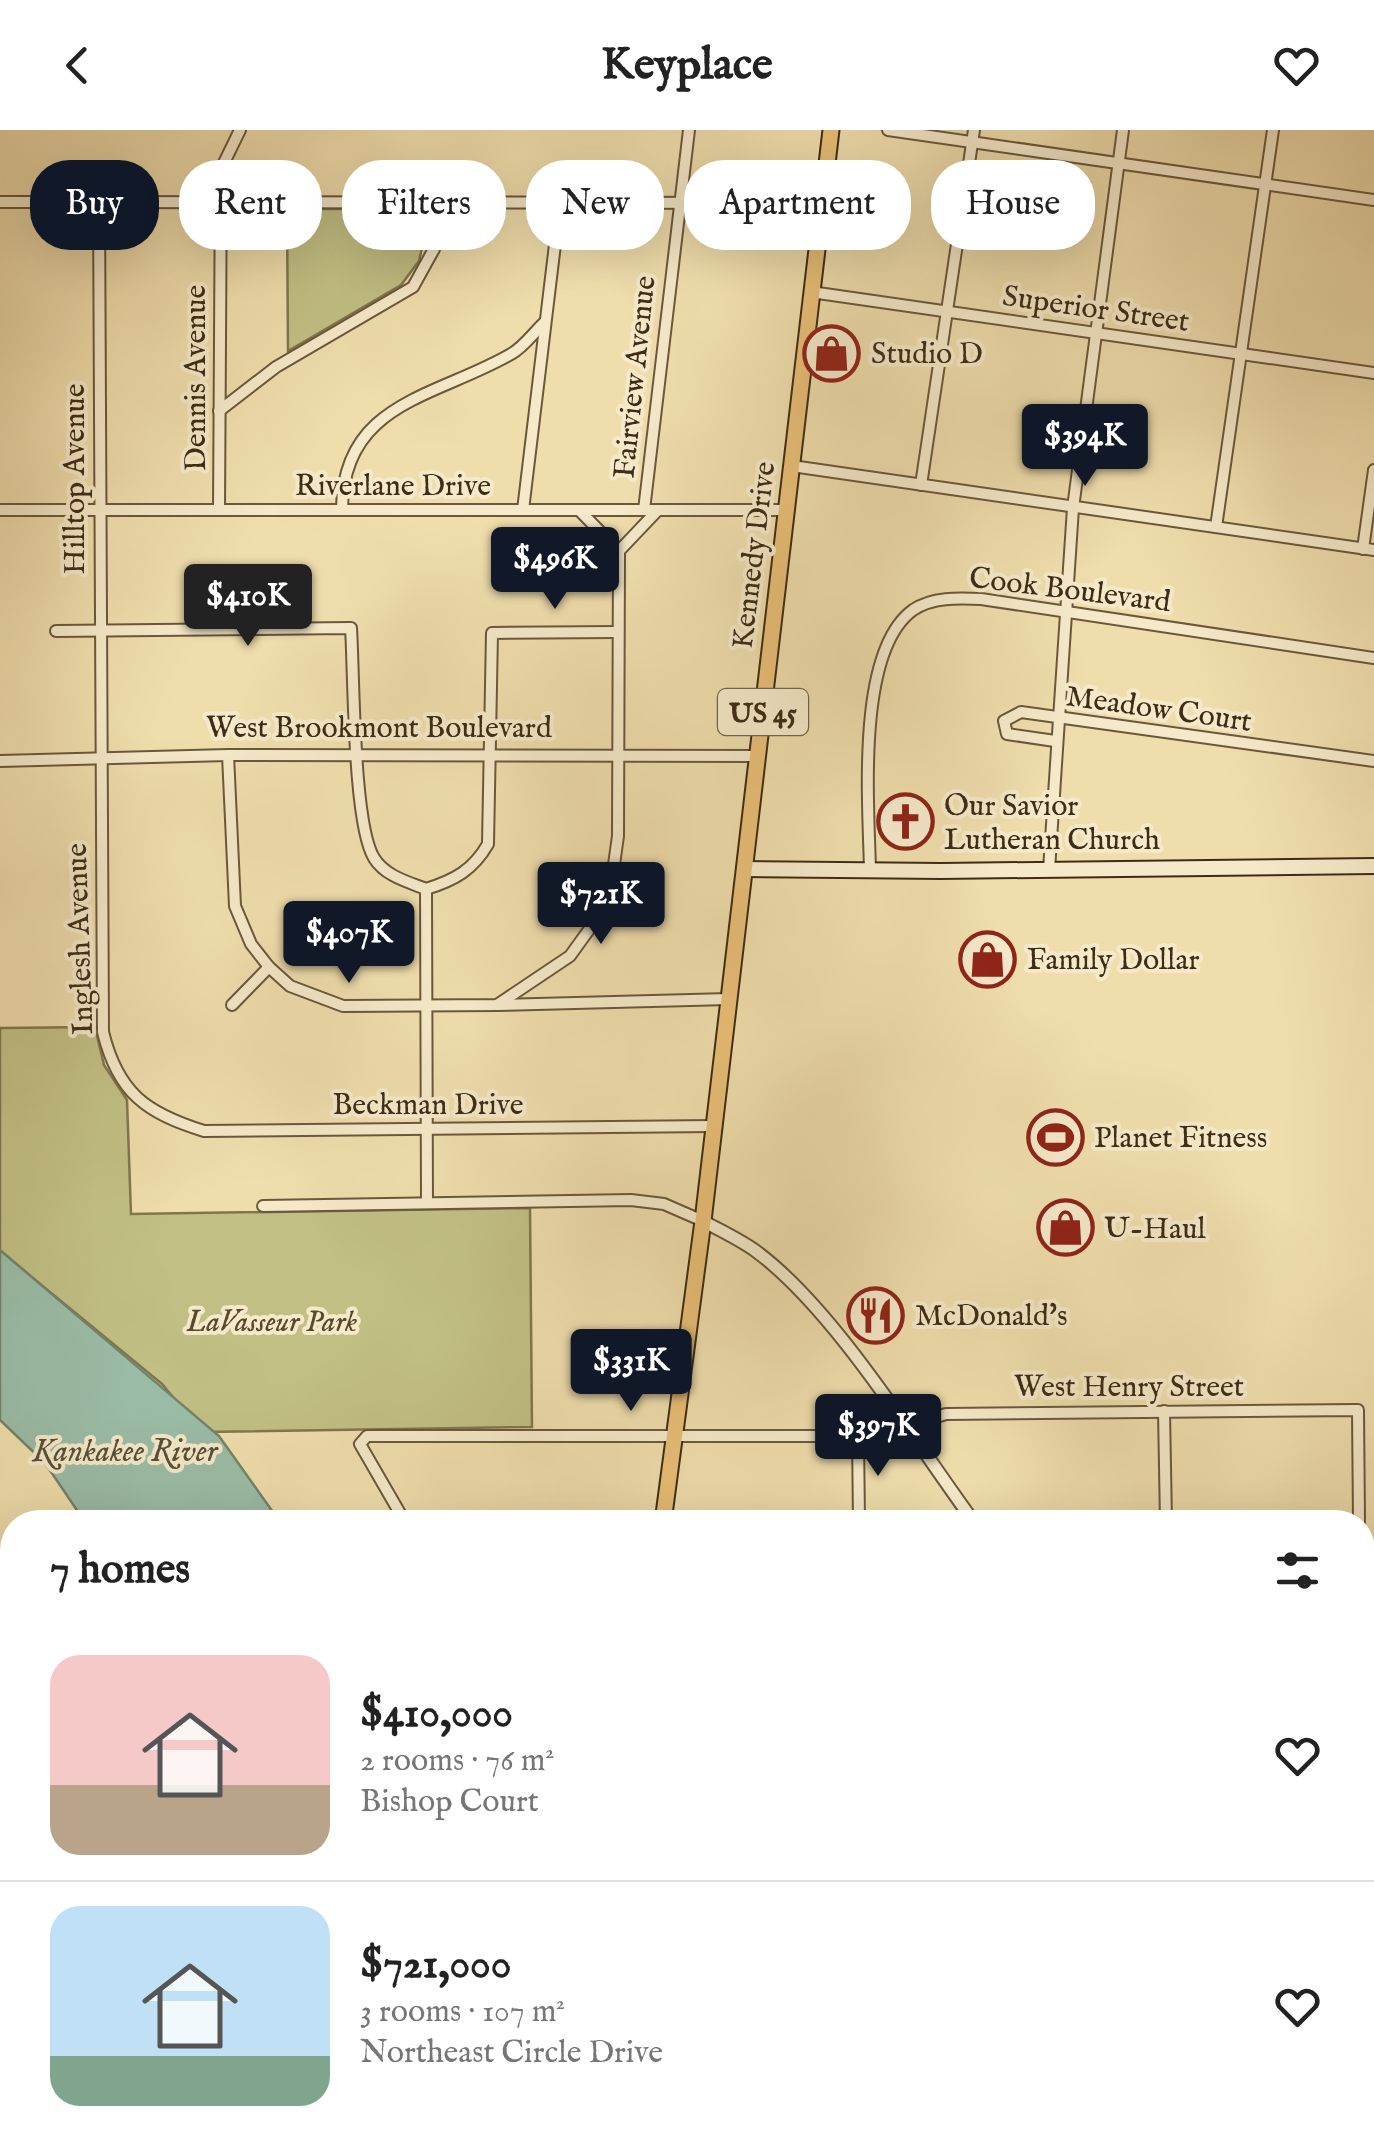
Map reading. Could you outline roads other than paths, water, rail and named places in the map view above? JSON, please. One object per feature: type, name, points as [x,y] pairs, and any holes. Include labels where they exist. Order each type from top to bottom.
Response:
[{"type":"main road","name":"Kennedy Drive","points":[[827,160],[831,130]]},
{"type":"main road","name":"Kennedy Drive","points":[[665,1510],[704,1221],[816,250]]},
{"type":"main road","points":[[744,869],[870,872],[1374,866]]},
{"type":"street","name":"Dennis Avenue","points":[[225,160],[240,130]]},
{"type":"street","name":"Fairview Avenue","points":[[644,510],[689,130]]},
{"type":"street","points":[[888,130],[973,136],[1118,163],[1374,200]]},
{"type":"street","points":[[1050,870],[1056,720],[1073,508],[1123,130]]},
{"type":"street","points":[[1216,527],[1273,130]]},
{"type":"street","points":[[921,484],[973,136]]},
{"type":"street","points":[[0,202],[30,202]]},
{"type":"street","points":[[664,202],[684,202]]},
{"type":"street","name":"Hilltop Avenue","points":[[100,250],[100,756]]},
{"type":"street","name":"Dennis Avenue","points":[[219,510],[221,250]]},
{"type":"street","points":[[219,410],[276,367],[413,287],[433,250]]},
{"type":"street","points":[[523,510],[554,250]]},
{"type":"street","name":"Superior Street","points":[[811,292],[1374,373]]},
{"type":"street","points":[[342,510],[347,468],[357,443],[377,424],[400,405],[514,353],[545,321]]},
{"type":"street","points":[[792,466],[1368,549],[1374,470]]},
{"type":"street","name":"Riverlane Drive","points":[[0,510],[786,510]]},
{"type":"street","name":"Fairview Avenue","points":[[579,510],[619,551],[658,510]]},
{"type":"street","points":[[497,1006],[570,956],[601,913],[611,886],[618,836],[619,551]]},
{"type":"street","name":"Cook Boulevard","points":[[870,872],[868,777],[872,716],[883,651],[911,611],[931,601],[980,598],[1374,658]]},
{"type":"street","points":[[56,631],[351,628],[364,827],[374,859],[398,879],[426,888],[453,880],[477,863],[488,844],[492,633],[618,632]]},
{"type":"street","name":"Meadow Court","points":[[1055,741],[1007,734],[1004,720],[1020,712],[1374,761]]},
{"type":"street","name":"West Brookmont Boulevard","points":[[0,760],[358,754],[758,756]]},
{"type":"street","points":[[228,755],[235,906],[251,944],[290,986],[343,1006],[426,1008],[729,999]]},
{"type":"street","name":"Inglesh Avenue","points":[[100,756],[103,1032],[110,1063],[146,1108]]},
{"type":"street","points":[[426,888],[426,1203]]},
{"type":"street","points":[[232,1005],[269,967]]},
{"type":"street","name":"Beckman Drive","points":[[146,1108],[204,1131],[714,1126]]},
{"type":"street","points":[[262,1206],[649,1201],[704,1221],[756,1252],[797,1288],[965,1510]]},
{"type":"street","name":"West Henry Street","points":[[398,1510],[360,1444],[367,1436],[858,1436],[878,1435],[902,1424],[946,1414],[1358,1410],[1360,1510]]},
{"type":"street","points":[[1164,1411],[1166,1510]]},
{"type":"street","points":[[858,1436],[859,1510]]},
{"type":"water","name":"Kankakee River","points":[[0,1250],[219,1436],[271,1510],[77,1510],[45,1463],[0,1420]]},
{"type":"place","name":"Studio D","points":[[832,353]]},
{"type":"place","name":"Our Savior Lutheran Church","points":[[905,822]]},
{"type":"place","name":"Family Dollar","points":[[988,959]]},
{"type":"place","name":"Planet Fitness","points":[[1055,1137]]},
{"type":"place","name":"U-Haul","points":[[1065,1228]]},
{"type":"place","name":"McDonald's","points":[[876,1315]]},
{"type":"park label","name":"LaVasseur Park","points":[[272,1321]]}]
